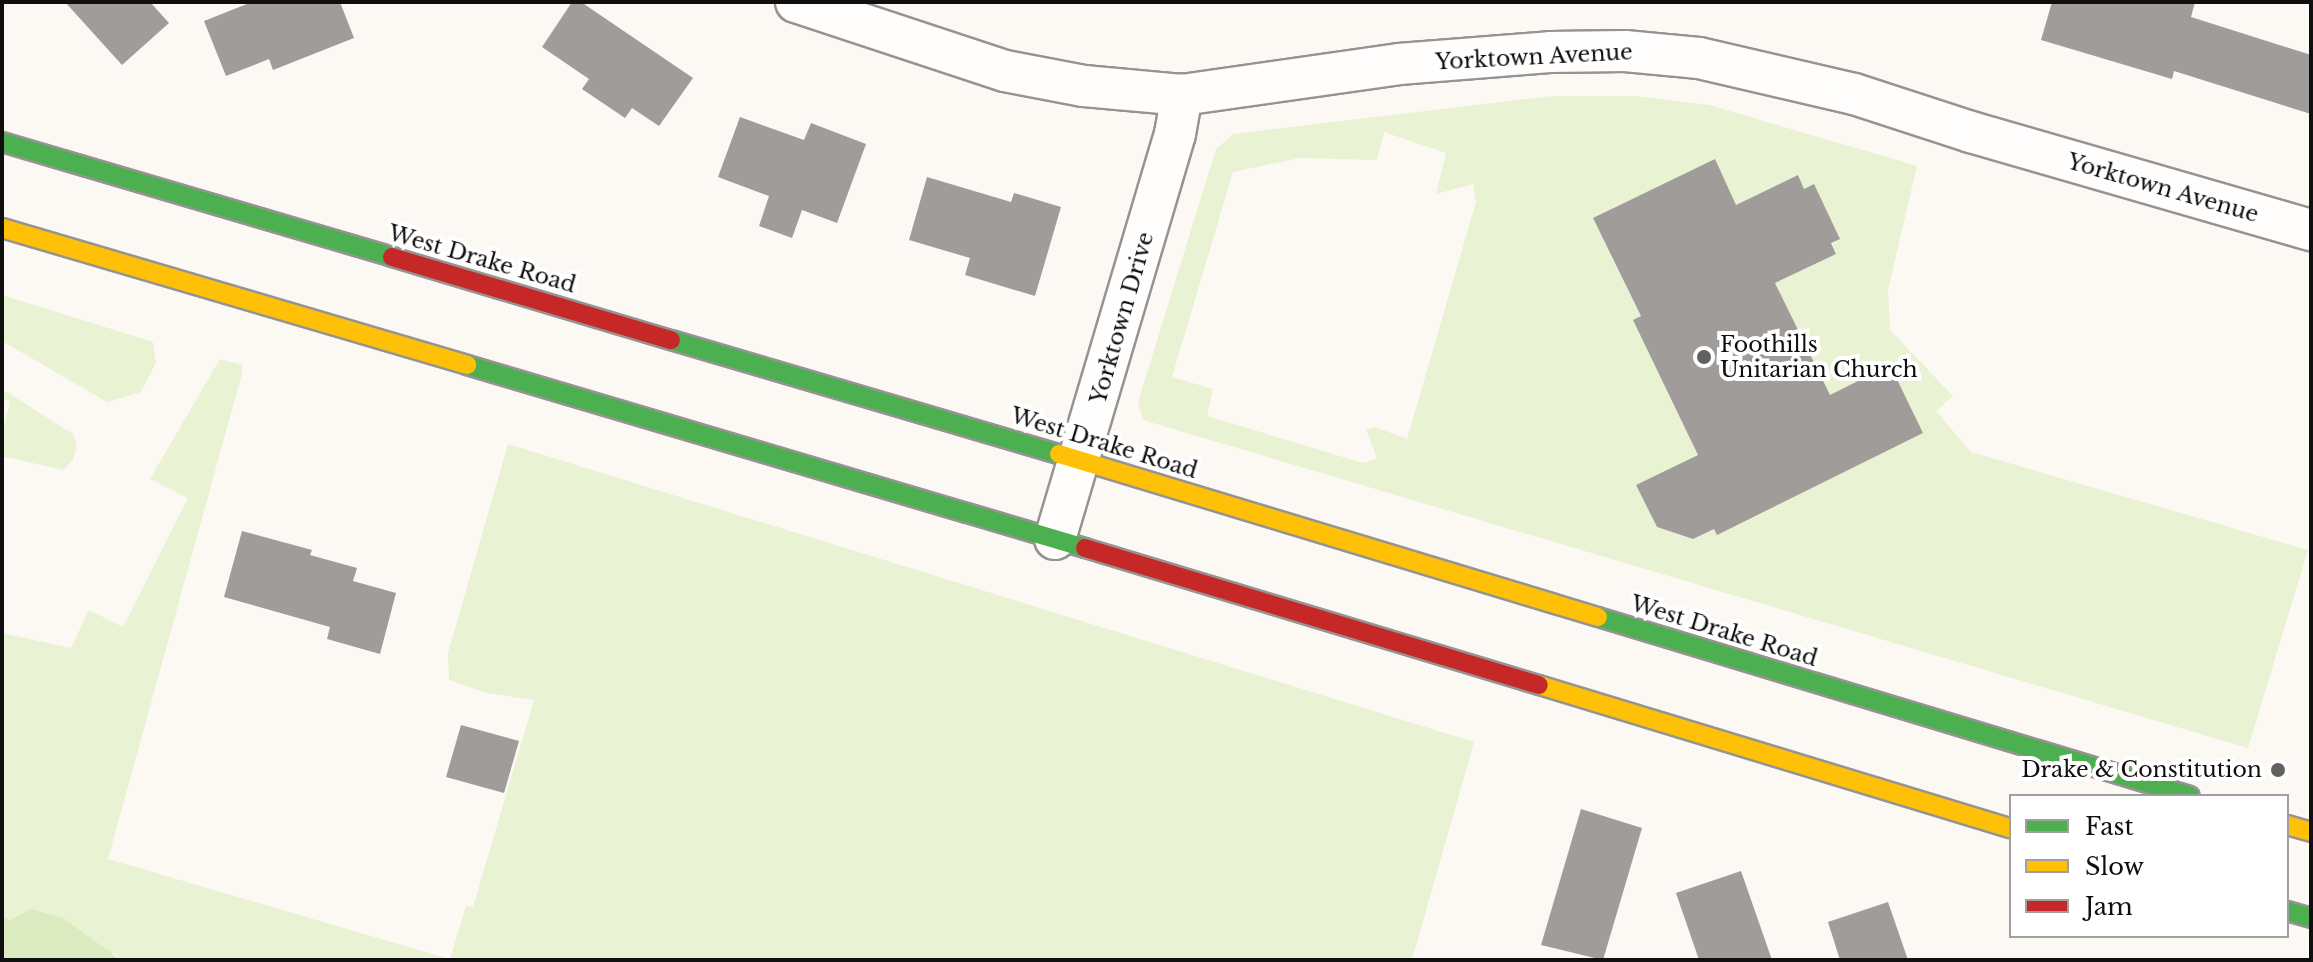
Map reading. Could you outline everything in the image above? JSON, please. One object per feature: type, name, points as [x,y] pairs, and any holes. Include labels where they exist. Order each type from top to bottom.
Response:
[{"type":"main road","name":"West Drake Road","points":[[2,142],[1079,460],[2183,794]]},
{"type":"main road","points":[[2,228],[1055,539],[2009,827]]},
{"type":"main road","points":[[2289,826],[2311,832]]},
{"type":"main road","points":[[2289,912],[2311,918]]},
{"type":"street","name":"Yorktown Avenue","points":[[796,2],[1005,71],[1084,86],[1182,95],[1399,64],[1550,52],[1625,51],[1699,58],[1854,94],[1971,132],[2311,230]]},
{"type":"street","name":"Yorktown Drive","points":[[1055,539],[1175,134],[1182,95]]},
{"type":"green space","points":[[1552,96],[1635,96],[1709,105],[1917,166],[1888,290],[1890,330],[1953,396],[1936,411],[1971,452],[2308,550],[2248,748],[1143,420],[1138,402],[1216,149],[1233,134]],"holes":[[[1384,132],[1446,153],[1436,194],[1473,184],[1476,202],[1407,439],[1375,427],[1366,430],[1377,458],[1363,463],[1207,416],[1213,389],[1172,377],[1233,172],[1300,158],[1377,160]],[[1715,160],[1736,205],[1798,175],[1804,189],[1814,185],[1836,254],[1775,283],[1830,395],[1890,366],[1923,433],[1718,534],[1714,529],[1693,539],[1657,527],[1637,485],[1721,444],[1634,320],[1641,316],[1593,218]]]},
{"type":"green space","points":[[2,295],[153,342],[156,363],[141,392],[107,402],[2,341]]},
{"type":"green space","points":[[220,359],[243,365],[241,377],[108,859],[450,959],[466,906],[473,907],[534,700],[487,693],[449,680],[448,653],[508,444],[1474,742],[1412,960],[121,960],[115,954],[2,917],[2,633],[71,648],[89,610],[123,627],[188,498],[150,479]]},
{"type":"green space","points":[[2,389],[73,434],[77,445],[73,460],[63,470],[2,456],[2,435],[10,401],[2,399]]},
{"type":"green space","points":[[31,909],[63,918],[121,960],[2,960],[2,917],[10,920]]},
{"type":"building","points":[[65,2],[150,2],[169,23],[122,65]]},
{"type":"building","points":[[252,2],[340,2],[354,38],[273,70],[269,59],[226,76],[204,21]]},
{"type":"building","points":[[572,2],[581,2],[693,78],[659,126],[632,108],[625,118],[582,89],[589,79],[542,47]]},
{"type":"building","points":[[2052,2],[2195,2],[2191,17],[2311,55],[2311,114],[2174,71],[2172,79],[2041,40]]},
{"type":"building","points":[[740,117],[804,140],[811,123],[866,144],[837,223],[802,210],[792,238],[759,226],[769,196],[718,177]]},
{"type":"building","name":"Foothills Unitarian Church","points":[[1715,159],[1736,205],[1798,175],[1804,189],[1814,184],[1840,239],[1831,243],[1836,254],[1775,283],[1830,395],[1890,365],[1923,433],[1717,535],[1714,529],[1693,539],[1657,527],[1636,485],[1698,455],[1633,320],[1641,316],[1593,218]]},
{"type":"building","points":[[927,177],[1011,202],[1014,193],[1061,207],[1035,296],[965,275],[970,258],[909,240]]},
{"type":"building","points":[[242,531],[312,550],[310,555],[357,568],[353,581],[396,593],[380,654],[327,639],[330,627],[224,597]]},
{"type":"building","points":[[461,725],[519,741],[504,793],[446,777]]},
{"type":"building","points":[[1581,809],[1642,828],[1603,960],[1541,945]]},
{"type":"building","points":[[1741,871],[1772,960],[1699,960],[1676,893]]},
{"type":"building","points":[[1888,902],[1908,960],[1840,960],[1828,922]]},
{"type":"traffic: fast","points":[[2,142],[392,257]]},
{"type":"traffic: fast","points":[[671,340],[1059,454]]},
{"type":"traffic: fast","points":[[467,365],[1085,548]]},
{"type":"traffic: fast","points":[[1598,617],[2183,794]]},
{"type":"traffic: fast","points":[[2289,912],[2311,918]]},
{"type":"traffic: slow","points":[[2,228],[467,365]]},
{"type":"traffic: slow","points":[[1059,454],[1598,617]]},
{"type":"traffic: slow","points":[[1539,685],[2009,827]]},
{"type":"traffic: slow","points":[[2289,826],[2311,832]]},
{"type":"traffic: jam","points":[[392,257],[671,340]]},
{"type":"traffic: jam","points":[[1085,548],[1539,685]]},
{"type":"place","name":"Foothills Unitarian Church","points":[[1704,357]]},
{"type":"place","name":"Drake & Constitution","points":[[2278,770]]}]
